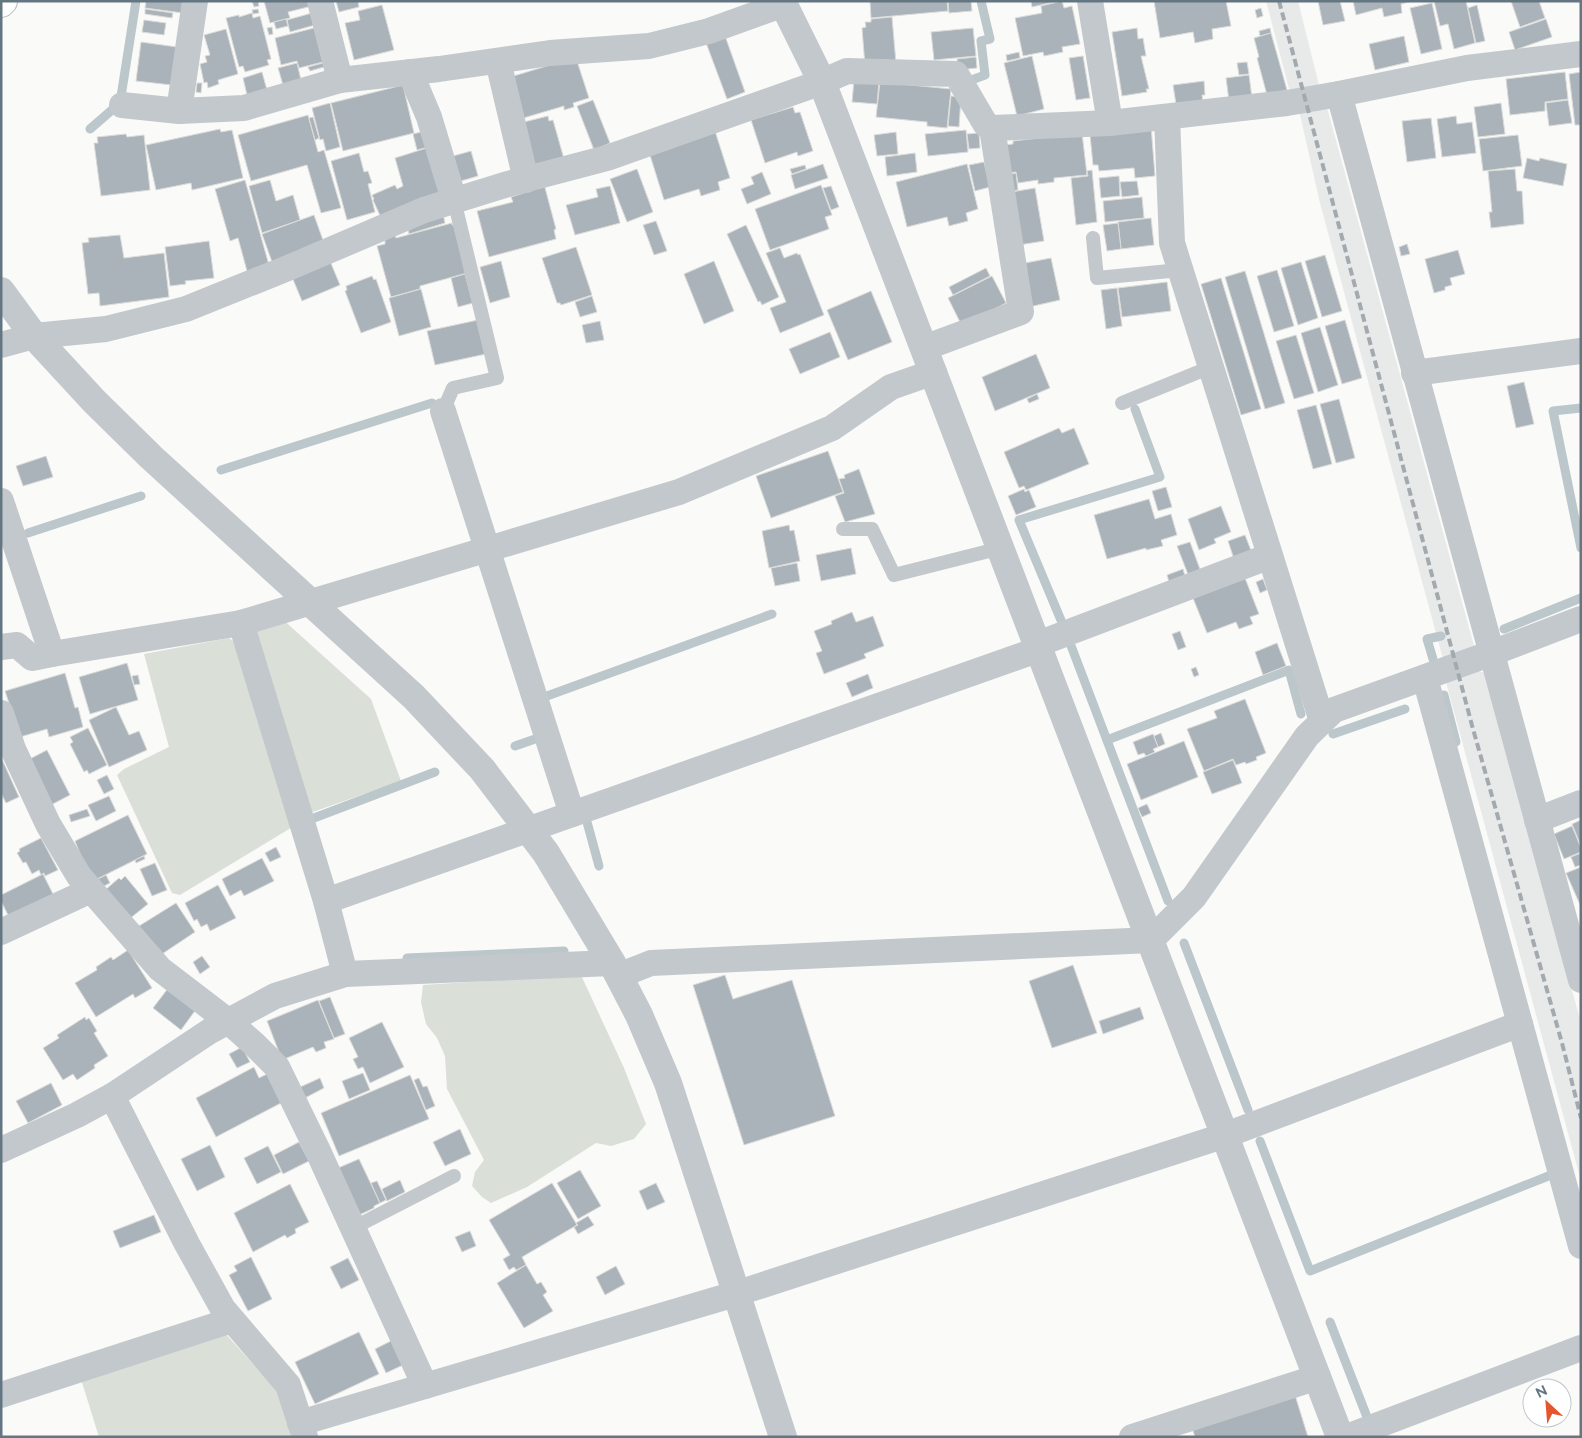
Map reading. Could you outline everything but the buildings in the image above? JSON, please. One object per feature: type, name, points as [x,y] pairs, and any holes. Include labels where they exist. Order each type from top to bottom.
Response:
[{"type":"street","points":[[179,111],[195,1]]},
{"type":"street","points":[[320,1],[340,80]]},
{"type":"street","points":[[1090,1],[1110,123]]},
{"type":"street","points":[[122,105],[179,111],[244,108],[340,80],[550,53],[649,46],[709,31],[783,3],[822,82],[1152,940],[1340,1437]]},
{"type":"street","points":[[1,345],[34,336],[106,329],[186,308],[288,268],[424,210],[607,158],[822,82],[847,71],[956,74],[986,125],[992,128],[1110,123],[1287,103],[1467,68],[1581,54]]},
{"type":"street","points":[[498,61],[526,180]]},
{"type":"street","points":[[410,72],[429,117],[454,200]]},
{"type":"street","points":[[1339,94],[1537,820],[1579,964]]},
{"type":"street","points":[[1167,117],[1172,243],[1322,721]]},
{"type":"street","points":[[1,647],[17,644],[32,658],[241,623],[679,492],[832,428],[929,360],[1021,312],[992,128]]},
{"type":"street","points":[[1,290],[34,336],[94,402],[308,602],[414,697],[482,769],[546,853],[615,970],[639,1015],[668,1083],[782,1437]]},
{"type":"street","points":[[1414,373],[1581,351]]},
{"type":"street","points":[[443,411],[572,814]]},
{"type":"street","points":[[1,501],[7,538],[52,654]]},
{"type":"street","points":[[326,901],[1039,647],[1270,556]]},
{"type":"street","points":[[1,1150],[78,1115],[112,1096],[210,1031],[275,996],[345,974],[615,970],[652,963],[1152,940],[1194,896],[1308,736],[1334,710],[1581,619]]},
{"type":"street","points":[[241,623],[326,901],[345,974]]},
{"type":"street","points":[[1425,678],[1581,1246]]},
{"type":"street","points":[[1,713],[12,750],[48,824],[79,876],[160,969],[228,1021],[277,1067],[425,1386]]},
{"type":"street","points":[[1537,820],[1581,803]]},
{"type":"street","points":[[1,932],[91,890]]},
{"type":"street","points":[[112,1096],[187,1244],[223,1309],[288,1385],[303,1430],[425,1386],[735,1294],[1226,1135],[1520,1024]]},
{"type":"street","points":[[1,1395],[232,1320]]},
{"type":"street","points":[[1347,1437],[1581,1348]]},
{"type":"street","points":[[1132,1437],[1318,1377]]},
{"type":"lane","points":[[443,411],[453,388],[497,378],[454,200]]},
{"type":"lane","points":[[1093,238],[1097,278],[1180,270]]},
{"type":"lane","points":[[1122,403],[1211,367]]},
{"type":"lane","points":[[843,530],[872,529],[894,575],[1001,548]]},
{"type":"lane","points":[[353,1228],[454,1176]]},
{"type":"shaded area","points":[[1266,1],[1298,1],[1320,89],[1291,96]]},
{"type":"shaded area","points":[[1325,100],[1474,646],[1443,659],[1320,203],[1298,106]]},
{"type":"shaded area","points":[[280,617],[371,699],[401,781],[307,814],[251,628]]},
{"type":"shaded area","points":[[229,638],[236,643],[294,826],[180,895],[172,893],[117,775],[124,769],[169,747],[144,654]]},
{"type":"shaded area","points":[[1478,671],[1486,673],[1581,1023],[1581,1181],[1446,682]]},
{"type":"shaded area","points":[[581,975],[624,1068],[646,1124],[634,1139],[611,1146],[596,1143],[527,1187],[491,1203],[482,1197],[472,1186],[475,1172],[484,1160],[447,1089],[445,1056],[437,1038],[426,1024],[421,1002],[423,985]]},
{"type":"shaded area","points":[[222,1330],[280,1394],[293,1435],[289,1437],[99,1437],[80,1376]]},
{"type":"waterway","points":[[90,129],[120,103],[136,1]]},
{"type":"waterway","points":[[974,79],[985,75],[981,41],[990,39],[981,1]]},
{"type":"waterway","points":[[221,470],[432,403]]},
{"type":"waterway","points":[[1581,408],[1553,411],[1581,548]]},
{"type":"waterway","points":[[1063,625],[1019,520],[1160,477],[1135,409]]},
{"type":"waterway","points":[[28,533],[141,496]]},
{"type":"waterway","points":[[1504,629],[1581,598]]},
{"type":"waterway","points":[[547,696],[772,614]]},
{"type":"waterway","points":[[1433,659],[1427,639],[1441,636]]},
{"type":"waterway","points":[[1070,643],[1168,901]]},
{"type":"waterway","points":[[1107,740],[1289,670],[1301,714]]},
{"type":"waterway","points":[[1438,697],[1444,695],[1456,742]]},
{"type":"waterway","points":[[1333,734],[1405,709]]},
{"type":"waterway","points":[[515,746],[538,738]]},
{"type":"waterway","points":[[314,818],[435,772]]},
{"type":"waterway","points":[[587,822],[599,866]]},
{"type":"waterway","points":[[1184,943],[1248,1110]]},
{"type":"waterway","points":[[407,958],[564,951]]},
{"type":"waterway","points":[[1260,1141],[1310,1271],[1551,1175]]},
{"type":"waterway","points":[[1330,1322],[1367,1417]]},
{"type":"railway","points":[[1279,1],[1473,729],[1562,1043],[1581,1118]]}]
